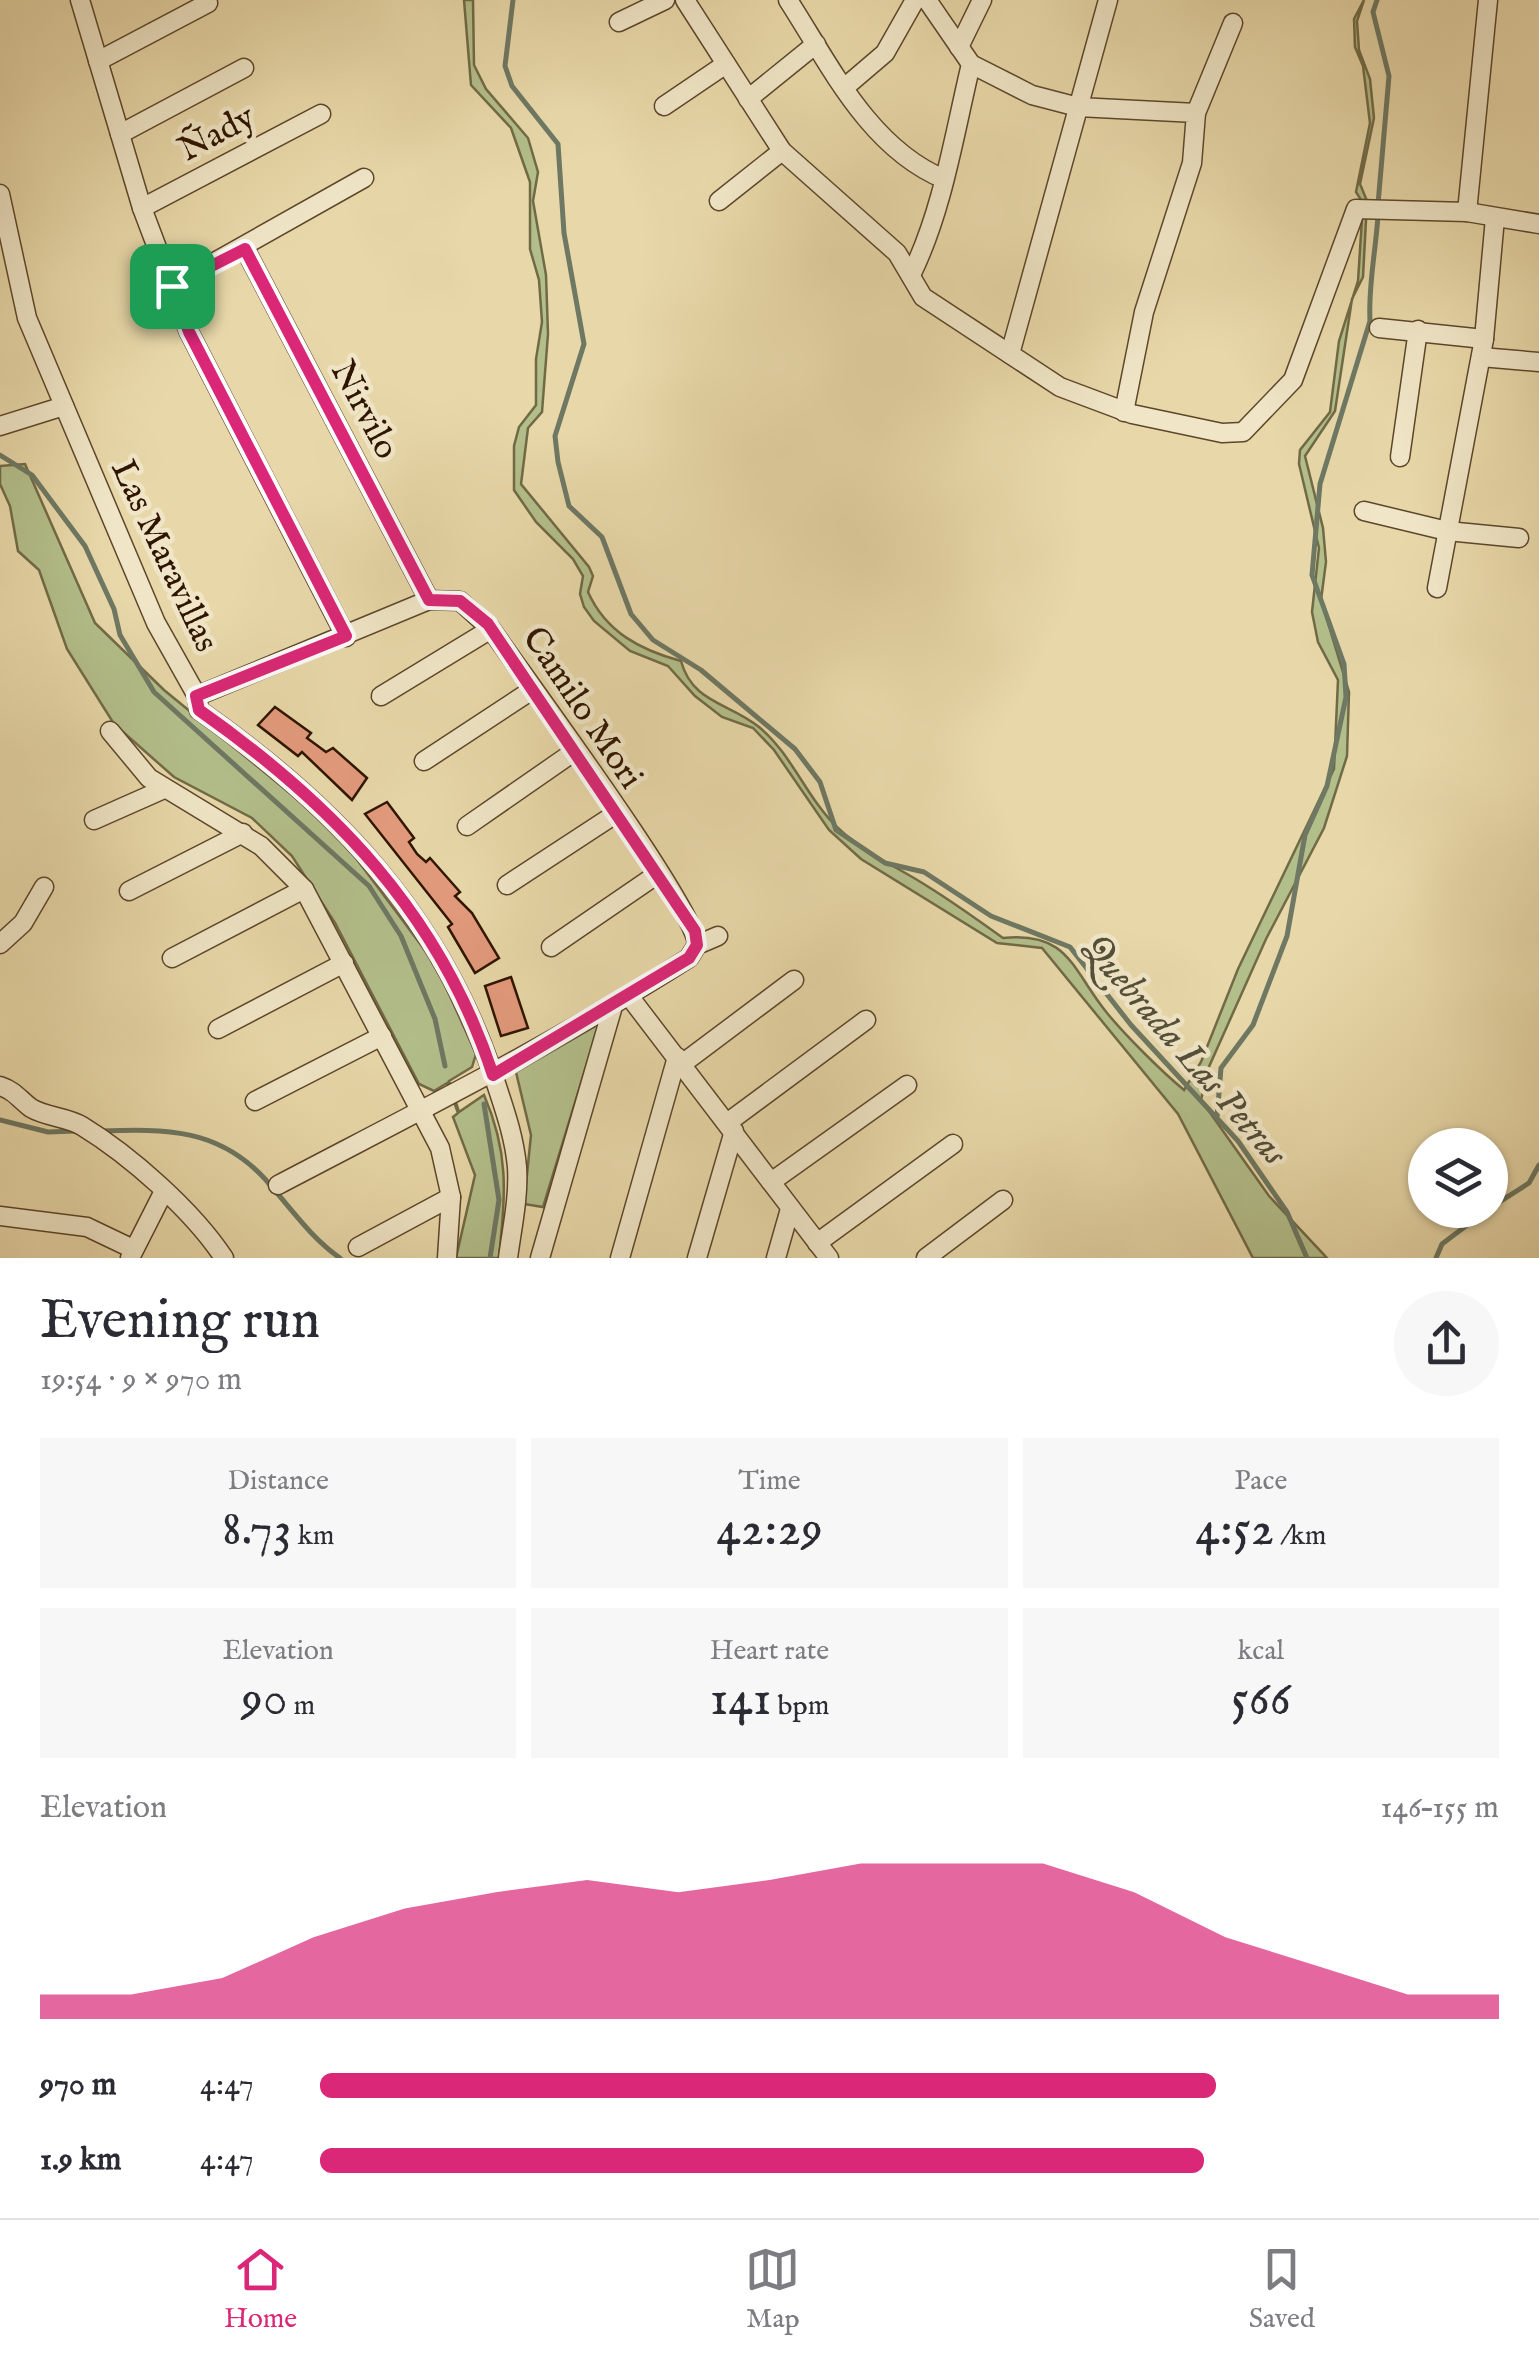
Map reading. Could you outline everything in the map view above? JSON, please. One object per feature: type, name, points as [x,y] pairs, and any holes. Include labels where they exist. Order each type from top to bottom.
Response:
[{"type":"street","points":[[80,0],[142,208],[197,348],[346,636]]},
{"type":"street","points":[[618,22],[665,0]]},
{"type":"street","points":[[685,0],[782,151],[896,253],[923,297],[1060,387],[1124,412],[1222,434],[1242,432],[1293,380],[1356,209],[1467,212],[1539,224]]},
{"type":"street","points":[[788,0],[844,88],[884,139],[922,170],[944,179]]},
{"type":"street","points":[[844,88],[885,53],[915,0]]},
{"type":"street","points":[[927,0],[970,64],[1032,95],[1078,107],[1196,113]]},
{"type":"street","points":[[960,47],[982,0]]},
{"type":"street","points":[[1010,354],[1108,0]]},
{"type":"street","points":[[1467,212],[1488,0]]},
{"type":"street","points":[[98,62],[208,3]]},
{"type":"street","points":[[1124,412],[1144,312],[1192,162],[1196,113],[1234,24]]},
{"type":"street","points":[[748,99],[816,44]]},
{"type":"street","points":[[664,106],[726,64]]},
{"type":"street","points":[[911,276],[924,248],[944,179],[970,64]]},
{"type":"street","points":[[120,134],[244,68]]},
{"type":"street","name":"Ñady","points":[[142,208],[321,114]]},
{"type":"street","points":[[720,201],[782,151]]},
{"type":"street","points":[[172,286],[245,249],[256,238],[364,178]]},
{"type":"street","name":"Las Maravillas","points":[[0,194],[27,318],[156,623],[196,696],[199,710],[299,785],[378,867],[444,964],[480,1037],[508,1116],[517,1168],[508,1258]]},
{"type":"street","points":[[1437,588],[1483,348],[1495,218]]},
{"type":"street","name":"Nirvilo","points":[[245,249],[429,600]]},
{"type":"street","points":[[1379,328],[1418,330],[1539,362]]},
{"type":"street","points":[[1400,457],[1418,330]]},
{"type":"street","points":[[0,426],[64,406]]},
{"type":"street","points":[[1364,511],[1447,530],[1519,538]]},
{"type":"street","points":[[196,696],[429,600]]},
{"type":"street","name":"Camilo Mori","points":[[429,600],[460,601],[492,629],[659,873],[695,931],[697,945]]},
{"type":"street","points":[[381,696],[492,629]]},
{"type":"street","points":[[424,761],[532,690]]},
{"type":"street","points":[[110,731],[137,767],[164,789],[242,833],[280,862],[304,889],[440,1148],[451,1197],[447,1258]]},
{"type":"street","points":[[466,826],[575,752]]},
{"type":"street","points":[[94,820],[164,789]]},
{"type":"street","points":[[507,885],[617,813]]},
{"type":"street","points":[[129,891],[242,833]]},
{"type":"street","points":[[551,947],[659,873]]},
{"type":"street","points":[[0,944],[24,923],[44,887]]},
{"type":"street","points":[[172,958],[304,889]]},
{"type":"street","points":[[278,1186],[493,1075],[621,1001],[689,958],[697,945],[718,936]]},
{"type":"street","points":[[218,1030],[344,963]]},
{"type":"street","points":[[620,1258],[679,1060],[794,980]]},
{"type":"street","points":[[621,1001],[679,1060],[823,1250],[953,1144]]},
{"type":"street","points":[[540,1258],[621,1001]]},
{"type":"street","points":[[697,1258],[730,1127],[866,1020]]},
{"type":"street","points":[[255,1101],[382,1036]]},
{"type":"street","points":[[771,1182],[907,1085]]},
{"type":"street","points":[[0,1086],[14,1091],[33,1109],[80,1125],[164,1191],[207,1232],[224,1258]]},
{"type":"street","points":[[0,1216],[87,1227],[132,1254],[164,1191]]},
{"type":"street","points":[[358,1247],[451,1197]]},
{"type":"street","points":[[926,1258],[1003,1200]]},
{"type":"street","points":[[776,1258],[790,1209]]},
{"type":"green space","points":[[464,0],[473,0],[474,65],[486,89],[528,138],[538,172],[533,201],[546,275],[548,334],[542,412],[528,428],[521,484],[589,567],[593,576],[588,592],[595,606],[615,629],[638,645],[681,661],[686,675],[703,694],[759,727],[781,750],[827,816],[859,845],[1003,938],[1025,937],[1056,947],[1115,1022],[1184,1090],[1201,1062],[1238,969],[1334,769],[1338,680],[1318,642],[1312,612],[1319,548],[1299,464],[1300,450],[1330,412],[1339,341],[1352,301],[1335,411],[1305,456],[1323,528],[1326,562],[1321,600],[1349,692],[1347,756],[1324,828],[1266,939],[1208,1069],[1201,1100],[1269,1196],[1327,1258],[1253,1258],[1178,1114],[1042,948],[997,943],[861,859],[829,830],[774,750],[753,728],[722,717],[695,696],[668,666],[630,651],[594,621],[584,607],[580,594],[583,576],[573,559],[536,522],[514,490],[514,446],[519,427],[536,405],[536,359],[542,322],[539,280],[530,249],[530,182],[511,128],[471,85]]},
{"type":"green space","points":[[1364,0],[1357,21],[1359,50],[1370,79],[1374,118],[1360,184],[1367,201],[1363,277],[1353,297],[1358,281],[1363,203],[1356,192],[1370,123],[1363,66],[1355,47],[1354,19]]},
{"type":"green space","points":[[25,464],[95,623],[164,690],[335,830],[436,965],[476,1054],[472,1067],[449,1081],[459,1112],[484,1095],[498,1137],[504,1195],[499,1258],[456,1258],[475,1175],[453,1117],[458,1113],[447,1083],[434,1091],[419,1084],[335,923],[292,856],[252,818],[174,777],[114,724],[67,649],[39,570],[18,551],[10,506],[0,484],[0,466]]},
{"type":"green space","points":[[599,1024],[543,1207],[524,1204],[531,1135],[516,1072]]},
{"type":"building","points":[[275,707],[311,733],[307,738],[326,752],[333,748],[367,778],[352,800],[302,752],[298,756],[258,725]]},
{"type":"building","points":[[387,802],[414,838],[409,842],[417,854],[426,862],[430,858],[460,892],[455,896],[472,913],[499,958],[475,973],[448,927],[452,924],[365,814]]},
{"type":"building","points":[[511,977],[528,1028],[501,1036],[485,986]]},
{"type":"waterway","name":"Quebrada Las Petras","points":[[513,0],[505,66],[512,86],[558,144],[564,233],[584,344],[555,436],[558,462],[569,506],[602,537],[631,614],[653,640],[701,670],[795,749],[820,782],[836,830],[885,863],[924,872],[991,916],[1070,947],[1131,1025],[1238,1141],[1287,1212],[1307,1258]]},
{"type":"waterway","points":[[1377,0],[1373,12],[1389,76],[1378,204]]},
{"type":"waterway","points":[[1217,1117],[1221,1068],[1253,1025],[1287,936],[1305,835],[1327,786],[1346,697],[1344,664],[1312,575],[1320,484],[1370,321],[1378,215]]},
{"type":"waterway","points":[[0,455],[32,475],[85,546],[114,609],[120,635],[154,692],[369,886],[401,936],[435,1019],[445,1066]]},
{"type":"waterway","points":[[484,1104],[499,1200],[490,1258]]},
{"type":"waterway","points":[[0,1120],[48,1132],[75,1131]]},
{"type":"waterway","points":[[101,1131],[147,1130],[190,1135],[229,1150],[265,1179],[310,1231],[340,1258]]},
{"type":"waterway","points":[[1508,1196],[1529,1183],[1539,1165]]},
{"type":"waterway","points":[[1436,1258],[1442,1244],[1463,1228]]},
{"type":"route","points":[[245,249],[429,600],[460,601],[488,624],[695,931],[697,945],[689,958],[493,1075],[464,1000],[424,930],[378,867],[299,785],[199,710],[196,696],[346,636],[189,332],[172,286],[245,249]]}]
